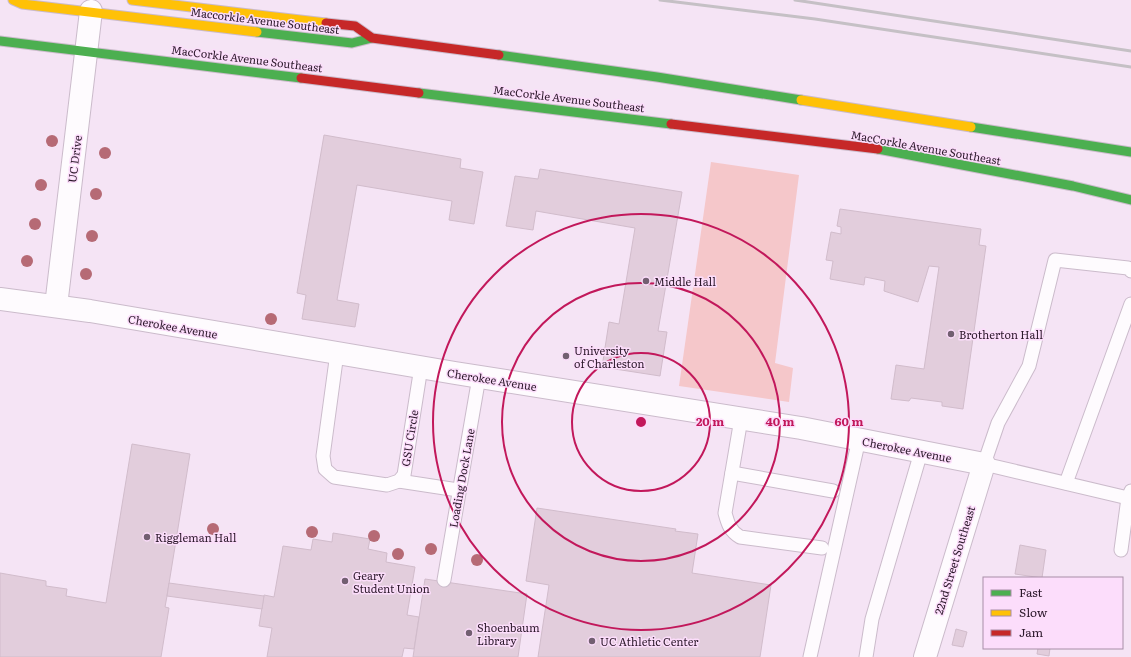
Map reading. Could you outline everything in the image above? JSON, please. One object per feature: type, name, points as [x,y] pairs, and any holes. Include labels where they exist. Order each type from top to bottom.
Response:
[{"type":"main road","name":"Maccorkle Avenue Southeast","points":[[13,0],[22,4],[352,43],[372,38]]},
{"type":"main road","name":"MacCorkle Avenue Southeast","points":[[132,0],[355,26],[372,38],[657,77],[1131,152]]},
{"type":"main road","name":"MacCorkle Avenue Southeast","points":[[0,41],[894,151],[1073,186],[1131,200]]},
{"type":"street","name":"UC Drive","points":[[56,306],[91,11]]},
{"type":"street","name":"Cherokee Avenue","points":[[0,299],[56,306],[479,377],[800,428],[984,464]]},
{"type":"street","name":"22nd Street Southeast","points":[[925,657],[984,464]]},
{"type":"lane","points":[[1121,550],[1130,494],[1066,484],[984,464],[998,423],[1029,366],[1055,260],[1128,268],[1131,271]]},
{"type":"lane","points":[[1066,484],[1131,304]]},
{"type":"lane","name":"GSU Circle","points":[[337,353],[323,456],[326,469],[334,477],[387,485],[399,481],[404,475],[421,367]]},
{"type":"lane","name":"Loading Dock Lane","points":[[444,580],[458,490],[479,377]]},
{"type":"lane","points":[[741,419],[725,513],[728,525],[733,533],[740,537],[822,548]]},
{"type":"lane","points":[[810,657],[859,439]]},
{"type":"lane","points":[[866,657],[872,619],[921,452]]},
{"type":"lane","points":[[732,473],[833,491]]},
{"type":"lane","points":[[399,481],[458,490]]},
{"type":"shaded area","points":[[711,162],[799,175],[775,363],[793,368],[789,402],[679,386]]},
{"type":"building","points":[[324,135],[461,159],[460,168],[483,172],[474,224],[449,220],[452,201],[357,185],[337,300],[359,304],[355,327],[302,319],[306,295],[297,293]]},
{"type":"building","name":"Middle Hall","points":[[540,169],[682,192],[658,331],[667,332],[660,376],[602,367],[609,322],[619,324],[635,228],[536,211],[533,230],[506,226],[515,176],[538,179]]},
{"type":"building","name":"Brotherton Hall","points":[[840,209],[981,229],[979,245],[986,246],[963,409],[942,406],[942,402],[911,398],[909,401],[891,399],[896,365],[924,369],[939,267],[929,266],[918,302],[884,291],[885,281],[865,277],[864,285],[830,279],[833,261],[826,260],[831,232],[841,234],[841,227],[837,226]]},
{"type":"building","name":"Riggleman Hall","points":[[132,444],[190,454],[165,607],[169,608],[161,657],[0,657],[0,573],[46,581],[46,586],[67,589],[66,596],[106,603]]},
{"type":"building","points":[[537,508],[676,529],[675,531],[698,534],[692,573],[771,585],[760,657],[538,657],[549,585],[526,581]]},
{"type":"building","name":"Geary Student Union","points":[[333,533],[370,539],[368,549],[387,553],[386,562],[415,567],[407,615],[419,617],[414,649],[404,648],[402,657],[267,657],[272,628],[259,626],[264,595],[274,597],[283,546],[311,550],[313,539],[332,542]]},
{"type":"building","points":[[1020,545],[1046,550],[1042,577],[1015,574]]},
{"type":"building","name":"Shoenbaum Library","points":[[425,579],[527,594],[518,657],[413,657]]},
{"type":"building","points":[[169,583],[264,596],[262,609],[167,596]]},
{"type":"building","points":[[956,629],[967,632],[963,647],[952,645]]},
{"type":"building","points":[[1038,649],[1050,649],[1049,656],[1037,654]]},
{"type":"railway","points":[[660,0],[815,19],[1131,67]]},
{"type":"railway","points":[[795,0],[1131,51]]},
{"type":"traffic: fast","points":[[257,32],[352,43],[372,38]]},
{"type":"traffic: fast","points":[[0,41],[301,78]]},
{"type":"traffic: fast","points":[[499,55],[657,77],[801,100]]},
{"type":"traffic: fast","points":[[419,93],[671,124]]},
{"type":"traffic: fast","points":[[971,127],[1131,152]]},
{"type":"traffic: fast","points":[[878,149],[1073,186],[1131,200]]},
{"type":"traffic: slow","points":[[13,0],[22,4],[257,32]]},
{"type":"traffic: slow","points":[[132,0],[326,23]]},
{"type":"traffic: slow","points":[[801,100],[971,127]]},
{"type":"traffic: jam","points":[[326,23],[355,26],[372,38],[499,55]]},
{"type":"traffic: jam","points":[[301,78],[419,93]]},
{"type":"traffic: jam","points":[[671,124],[878,149]]},
{"type":"place","name":"Middle Hall","points":[[646,281]]},
{"type":"place","name":"Brotherton Hall","points":[[951,334]]},
{"type":"place","name":"University of Charleston","points":[[566,356]]},
{"type":"place","name":"Riggleman Hall","points":[[147,537]]},
{"type":"place","name":"Geary Student Union","points":[[345,581]]},
{"type":"place","name":"Shoenbaum Library","points":[[469,633]]},
{"type":"place","name":"UC Athletic Center","points":[[592,641]]}]
